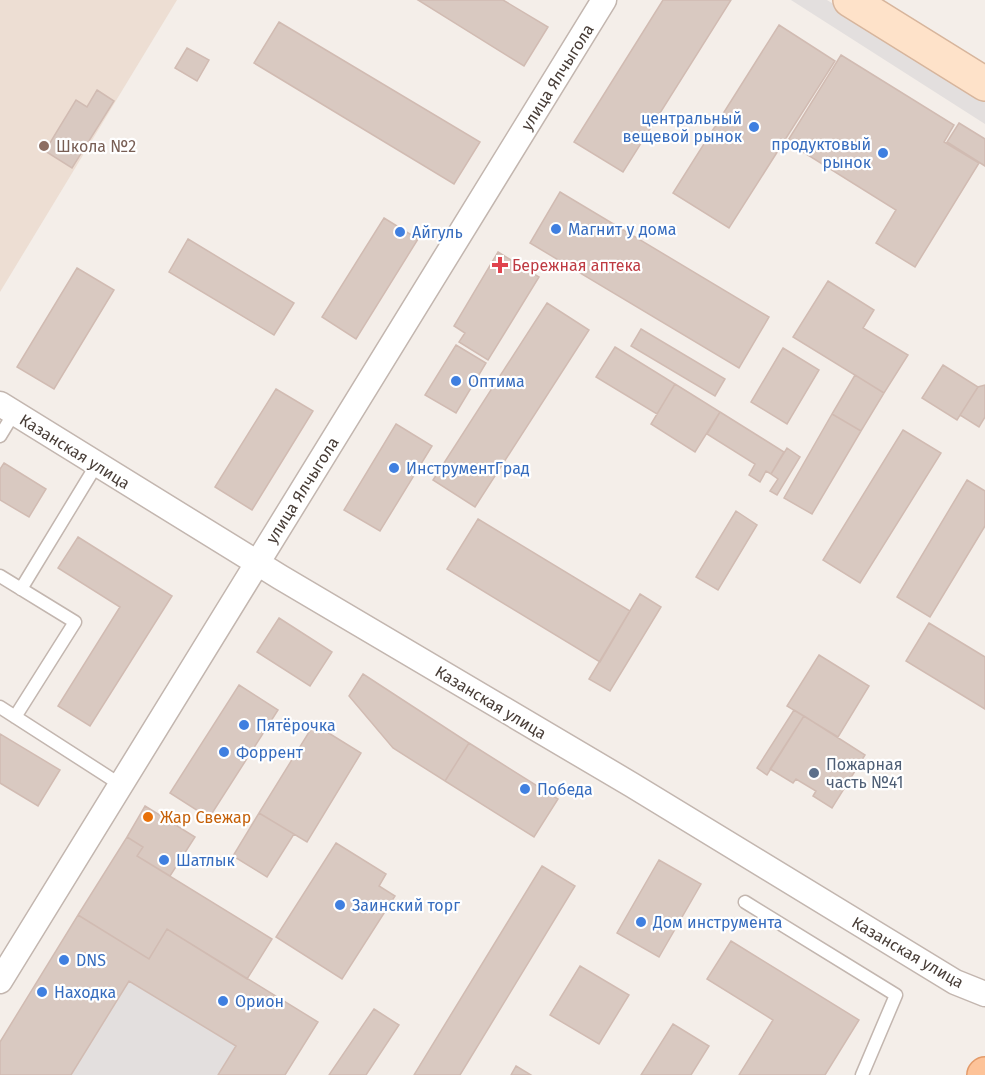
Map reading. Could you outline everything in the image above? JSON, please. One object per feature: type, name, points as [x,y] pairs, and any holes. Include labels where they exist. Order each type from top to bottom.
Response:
[{"type":"main road","points":[[850,0],[985,84]]},
{"type":"street","name":"улица Ялчыгола","points":[[0,981],[604,0]]},
{"type":"street","name":"Казанская улица","points":[[7,409],[257,563],[632,785],[955,982],[985,994]]},
{"type":"lane","points":[[0,436],[7,409]]},
{"type":"lane","points":[[21,589],[97,464]]},
{"type":"lane","points":[[0,576],[75,622],[15,717]]},
{"type":"lane","points":[[0,707],[121,784]]},
{"type":"lane","points":[[745,902],[896,995],[862,1075]]},
{"type":"shaded area","name":"Школа №2","points":[[0,0],[177,0],[0,292]]},
{"type":"shaded area","points":[[791,0],[827,0],[985,100],[985,124]]},
{"type":"shaded area","points":[[129,981],[236,1046],[218,1075],[71,1075]]},
{"type":"building","points":[[418,0],[503,0],[548,27],[524,66]]},
{"type":"building","points":[[663,0],[731,0],[623,172],[574,142]]},
{"type":"building","points":[[279,22],[480,142],[454,184],[254,63]]},
{"type":"building","name":"центральный вещевой рынок","points":[[779,25],[835,61],[729,228],[673,193]]},
{"type":"building","points":[[187,48],[209,60],[197,81],[175,68]]},
{"type":"building","name":"продуктовый рынок","points":[[841,55],[954,125],[944,142],[979,163],[915,267],[876,243],[896,210],[787,142]]},
{"type":"building","points":[[97,90],[114,101],[72,168],[45,151],[76,100],[87,107]]},
{"type":"building","points":[[959,123],[985,139],[985,166],[947,142]]},
{"type":"building","points":[[560,192],[769,317],[739,368],[530,243]]},
{"type":"building","points":[[384,218],[418,239],[356,339],[322,317]]},
{"type":"building","points":[[188,239],[294,303],[274,335],[169,272]]},
{"type":"building","points":[[498,252],[539,277],[488,360],[459,342],[465,333],[454,326]]},
{"type":"building","points":[[77,268],[114,290],[54,389],[17,367]]},
{"type":"building","points":[[828,281],[874,310],[863,328],[908,355],[884,393],[793,337]]},
{"type":"building","points":[[547,303],[589,330],[475,507],[433,480]]},
{"type":"building","points":[[641,329],[725,379],[715,396],[631,346]]},
{"type":"building","points":[[456,345],[486,363],[456,413],[425,395]]},
{"type":"building","points":[[615,347],[675,384],[657,414],[596,377]]},
{"type":"building","points":[[783,348],[819,370],[787,424],[751,402]]},
{"type":"building","points":[[943,365],[978,387],[957,420],[922,398]]},
{"type":"building","points":[[855,375],[884,393],[861,431],[832,414]]},
{"type":"building","points":[[675,384],[720,412],[695,452],[651,424]]},
{"type":"building","points":[[985,385],[985,417],[979,427],[960,415],[978,387]]},
{"type":"building","points":[[276,389],[313,411],[252,510],[215,487]]},
{"type":"building","points":[[720,412],[784,452],[771,474],[766,471],[760,482],[749,475],[755,464],[707,434]]},
{"type":"building","points":[[832,414],[861,431],[812,514],[784,498]]},
{"type":"building","points":[[396,424],[432,446],[380,531],[344,510]]},
{"type":"building","points":[[903,430],[941,453],[860,583],[823,560]]},
{"type":"building","points":[[787,448],[800,457],[777,495],[770,491],[778,479],[771,474]]},
{"type":"building","points":[[4,463],[46,489],[29,517],[0,500],[0,469]]},
{"type":"building","points":[[967,480],[985,491],[985,526],[930,617],[897,597]]},
{"type":"building","points":[[736,511],[757,525],[718,590],[696,577]]},
{"type":"building","points":[[478,519],[630,611],[600,662],[447,569]]},
{"type":"building","points":[[78,537],[172,596],[90,726],[58,706],[120,607],[58,568]]},
{"type":"building","points":[[640,594],[661,607],[610,691],[589,679]]},
{"type":"building","points":[[279,618],[332,652],[310,686],[257,652]]},
{"type":"building","points":[[929,623],[985,657],[985,709],[906,661]]},
{"type":"building","points":[[819,655],[869,686],[838,737],[787,706]]},
{"type":"building","points":[[363,674],[469,743],[445,781],[393,748],[349,696]]},
{"type":"building","name":"Форрент","points":[[239,685],[278,710],[209,818],[170,793]]},
{"type":"building","points":[[794,710],[804,716],[767,775],[757,768]]},
{"type":"building","points":[[804,716],[865,755],[832,808],[813,796],[816,791],[796,779],[793,783],[770,769]]},
{"type":"building","points":[[314,724],[361,753],[307,842],[259,813]]},
{"type":"building","points":[[0,734],[60,770],[38,806],[0,783]]},
{"type":"building","points":[[469,743],[558,799],[534,837],[445,781]]},
{"type":"building","points":[[145,806],[195,837],[170,876],[137,856],[143,847],[127,837]]},
{"type":"building","points":[[259,813],[294,834],[267,877],[233,856]]},
{"type":"building","points":[[127,837],[143,847],[137,856],[272,939],[247,979],[167,929],[149,959],[78,915]]},
{"type":"building","points":[[336,843],[386,874],[379,886],[395,896],[342,979],[276,937]]},
{"type":"building","points":[[659,860],[701,884],[659,957],[617,933]]},
{"type":"building","points":[[542,866],[575,886],[460,1075],[414,1075]]},
{"type":"building","name":"Орион","points":[[78,915],[149,959],[167,929],[318,1022],[285,1075],[218,1075],[236,1046],[129,981],[71,1075],[0,1075],[0,1042]]},
{"type":"building","points":[[731,941],[859,1020],[825,1075],[739,1075],[773,1020],[707,979]]},
{"type":"building","points":[[580,966],[629,995],[599,1044],[550,1015]]},
{"type":"building","points":[[374,1009],[399,1025],[366,1075],[329,1075]]},
{"type":"building","points":[[673,1024],[709,1046],[691,1075],[641,1075]]},
{"type":"building","points":[[516,1066],[531,1075],[511,1075]]},
{"type":"place","name":"центральный вещевой рынок","points":[[754,127]]},
{"type":"place","name":"Школа №2","points":[[44,146]]},
{"type":"place","name":"продуктовый рынок","points":[[883,153]]},
{"type":"place","name":"Магнит у дома","points":[[556,229]]},
{"type":"place","name":"Айгуль","points":[[400,232]]},
{"type":"place","name":"Бережная аптека","points":[[500,265]]},
{"type":"place","name":"Оптима","points":[[456,381]]},
{"type":"place","name":"ИнструментГрад","points":[[394,468]]},
{"type":"place","name":"Пятёрочка","points":[[244,725]]},
{"type":"place","name":"Форрент","points":[[224,752]]},
{"type":"place","name":"Пожарная часть №41","points":[[814,773]]},
{"type":"place","name":"Победа","points":[[525,789]]},
{"type":"place","name":"Жар Свежар","points":[[148,817]]},
{"type":"place","name":"Шатлык","points":[[164,860]]},
{"type":"place","name":"Заинский торг","points":[[340,905]]},
{"type":"place","name":"Дом инструмента","points":[[641,922]]},
{"type":"place","name":"DNS","points":[[64,960]]},
{"type":"place","name":"Находка","points":[[42,992]]},
{"type":"place","name":"Орион","points":[[223,1001]]}]
